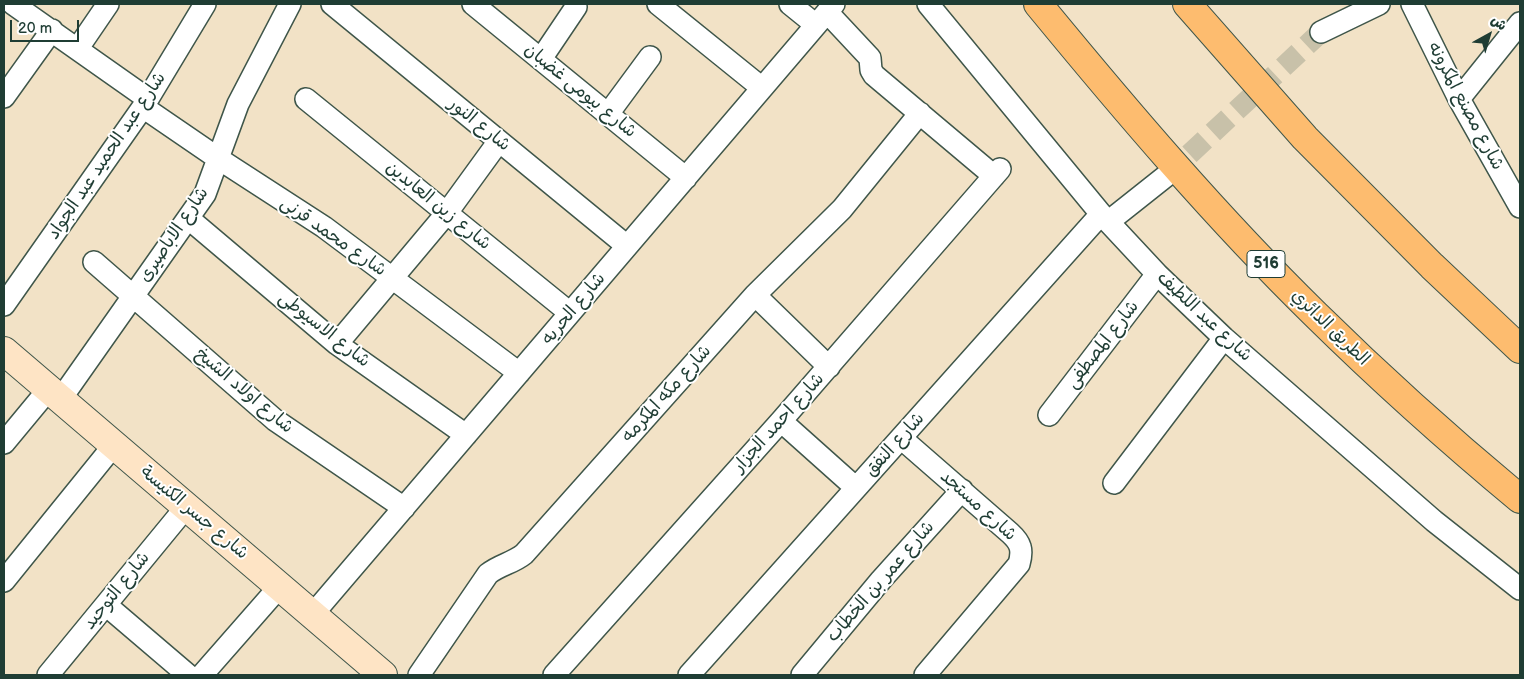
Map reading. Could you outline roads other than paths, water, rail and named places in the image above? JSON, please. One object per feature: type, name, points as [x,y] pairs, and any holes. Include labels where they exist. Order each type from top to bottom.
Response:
[{"type":"highway","name":"الطريق الدائري","points":[[1038,4],[1164,154],[1243,241],[1388,385],[1464,453],[1520,499]]},
{"type":"highway","points":[[1187,4],[1306,138],[1432,266],[1520,349]]},
{"type":"main road","name":"شارع جسر الكنيسة","points":[[4,351],[383,675]]},
{"type":"street","name":"شارع محمد قرنى","points":[[13,4],[78,48],[219,159],[324,227],[519,373]]},
{"type":"street","points":[[78,48],[108,4]]},
{"type":"street","name":"شارع عبد الحميد عبد الجواد","points":[[4,305],[146,103],[206,4]]},
{"type":"street","name":"شارع الاباصيرى","points":[[4,444],[54,395],[133,296],[205,194],[238,104],[290,4]]},
{"type":"street","name":"شارع النور","points":[[332,4],[628,246]]},
{"type":"street","points":[[658,4],[762,88]]},
{"type":"street","points":[[790,4],[826,14],[870,58],[871,70],[874,75],[920,113]]},
{"type":"street","name":"شارع عبد اللطيف","points":[[928,4],[1104,218],[1157,274],[1224,338],[1434,521],[1520,589]]},
{"type":"street","points":[[1321,32],[1379,4]]},
{"type":"street","name":"شارع مصنع المكرونه","points":[[1412,4],[1459,99],[1520,204]]},
{"type":"street","name":"شارع بيومى غضبان","points":[[476,5],[686,178]]},
{"type":"street","points":[[541,59],[576,7]]},
{"type":"street","name":"شارع الحريه","points":[[313,614],[826,14]]},
{"type":"street","points":[[1459,99],[1520,23]]},
{"type":"street","points":[[4,97],[52,30]]},
{"type":"street","points":[[608,114],[650,57]]},
{"type":"street","name":"شارع زين العابدين","points":[[306,99],[570,313]]},
{"type":"street","name":"شارع احمد الجزار","points":[[554,675],[829,367],[997,173],[920,113]]},
{"type":"street","name":"شارع مكه المكرمه","points":[[419,675],[488,574],[524,554],[755,295],[842,209],[920,113]]},
{"type":"street","points":[[337,344],[446,214],[499,141]]},
{"type":"street","name":"شارع النفق","points":[[689,675],[901,438],[1104,218],[1166,176]]},
{"type":"street","name":"شارع الاسيوطى","points":[[188,218],[337,344],[466,435]]},
{"type":"street","name":"شارع اولاد الشيخ","points":[[94,262],[275,420],[404,508]]},
{"type":"street","name":"شارع المصطفى","points":[[1049,415],[1157,274]]},
{"type":"street","points":[[755,295],[829,367]]},
{"type":"street","points":[[1114,483],[1224,338]]},
{"type":"street","points":[[781,421],[856,488]]},
{"type":"street","name":"شارع مستجد","points":[[901,438],[1019,541],[1022,552],[1020,564],[925,675]]},
{"type":"street","points":[[4,581],[114,446]]},
{"type":"street","name":"شارع عمر بن الخطاب","points":[[802,675],[881,580],[962,490]]},
{"type":"street","name":"شارع التوحيد","points":[[56,672],[106,605],[186,507]]},
{"type":"street","points":[[202,675],[280,586]]},
{"type":"street","points":[[106,605],[188,675]]},
{"type":"tunnel","points":[[1166,176],[1321,32]]}]
